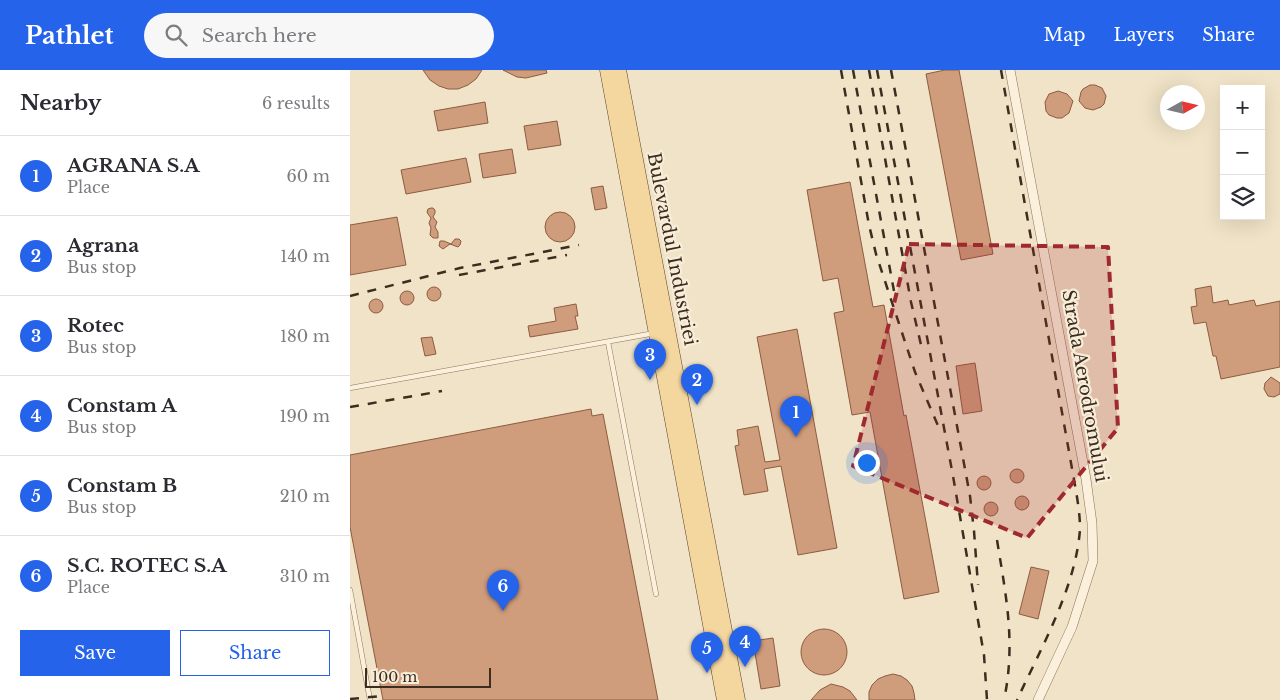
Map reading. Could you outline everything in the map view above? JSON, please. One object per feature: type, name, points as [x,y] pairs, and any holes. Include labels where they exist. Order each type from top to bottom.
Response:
[{"type":"main road","name":"Bulevardul Industriei","points":[[607,70],[738,700]]},
{"type":"main road","name":"Bulevardul Industriei","points":[[619,70],[724,700]]},
{"type":"street","name":"Strada Aerodromului","points":[[1010,70],[1086,479],[1092,523],[1093,561],[1072,627],[1038,700]]},
{"type":"lane","points":[[350,388],[662,332]]},
{"type":"lane","points":[[608,342],[656,594]]},
{"type":"lane","points":[[350,590],[370,700]]},
{"type":"highlighted area","points":[[909,244],[1108,247],[1118,428],[1027,538],[853,466]]},
{"type":"building","points":[[423,70],[482,70],[476,79],[468,85],[458,89],[448,89],[430,80]]},
{"type":"building","points":[[503,70],[546,70],[547,73],[526,78],[517,77]]},
{"type":"building","points":[[945,70],[959,70],[993,254],[961,260],[926,74]]},
{"type":"building","points":[[1090,85],[1102,88],[1106,96],[1104,104],[1093,110],[1085,108],[1079,101],[1083,89]]},
{"type":"building","points":[[1058,91],[1067,94],[1073,101],[1069,113],[1062,118],[1049,115],[1046,111],[1045,102],[1049,94]]},
{"type":"building","points":[[485,102],[488,123],[438,131],[434,111]]},
{"type":"building","points":[[557,121],[561,145],[528,150],[524,126]]},
{"type":"building","points":[[512,149],[516,173],[483,178],[479,154]]},
{"type":"building","points":[[466,158],[471,182],[406,194],[401,170]]},
{"type":"building","points":[[850,182],[873,307],[884,305],[939,592],[904,599],[870,412],[852,415],[834,313],[844,311],[838,278],[823,281],[807,190]]},
{"type":"building","points":[[603,186],[607,208],[595,210],[591,188]]},
{"type":"building","points":[[431,208],[435,210],[433,217],[437,222],[435,227],[438,232],[438,238],[433,238],[430,235],[431,228],[429,223],[431,218],[427,212]]},
{"type":"building","points":[[560,212],[571,216],[575,227],[571,238],[560,242],[549,238],[545,227],[549,216]]},
{"type":"building","points":[[397,217],[406,265],[350,275],[350,225]]},
{"type":"building","points":[[455,239],[461,241],[458,247],[450,244],[443,249],[439,246],[440,241],[451,244]]},
{"type":"building","points":[[1211,286],[1213,303],[1228,300],[1229,305],[1254,300],[1256,306],[1280,301],[1280,367],[1221,379],[1216,356],[1213,356],[1206,322],[1194,324],[1191,307],[1197,306],[1195,289]]},
{"type":"building","points":[[431,287],[437,287],[441,294],[437,301],[431,301],[427,297],[427,291]]},
{"type":"building","points":[[404,291],[410,291],[414,298],[410,305],[404,305],[400,301],[400,295]]},
{"type":"building","points":[[373,299],[379,299],[383,306],[379,313],[373,313],[369,309],[369,303]]},
{"type":"building","points":[[576,304],[578,316],[575,316],[578,329],[530,337],[528,326],[556,321],[554,308]]},
{"type":"building","points":[[797,329],[837,548],[798,555],[781,466],[764,469],[768,491],[744,495],[735,446],[739,445],[737,430],[758,426],[765,462],[780,460],[757,337]]},
{"type":"building","points":[[432,337],[436,354],[425,356],[421,338]]},
{"type":"building","points":[[975,363],[982,411],[963,414],[956,366]]},
{"type":"building","points":[[1271,377],[1280,383],[1280,394],[1274,397],[1268,396],[1264,389],[1265,383]]},
{"type":"building","points":[[591,409],[592,416],[603,414],[658,700],[383,700],[350,527],[350,455]]},
{"type":"building","points":[[1014,469],[1020,469],[1024,476],[1020,483],[1014,483],[1010,479],[1010,473]]},
{"type":"building","points":[[981,476],[987,476],[991,483],[987,490],[981,490],[977,486],[977,480]]},
{"type":"building","points":[[1019,496],[1025,496],[1029,503],[1025,510],[1019,510],[1015,506],[1015,500]]},
{"type":"building","points":[[988,502],[994,502],[998,509],[994,516],[988,516],[984,512],[984,506]]},
{"type":"building","points":[[1031,567],[1049,571],[1038,619],[1019,614]]},
{"type":"building","points":[[819,629],[829,629],[843,639],[847,652],[843,665],[837,671],[829,675],[819,675],[805,665],[801,657],[801,647],[811,633]]},
{"type":"building","points":[[773,638],[780,686],[761,689],[753,641]]},
{"type":"building","points":[[893,674],[907,680],[912,686],[915,700],[869,700],[869,692],[872,685],[878,679]]},
{"type":"building","points":[[831,684],[850,691],[857,700],[811,700],[820,690]]},
{"type":"railway","points":[[841,70],[876,254],[915,372],[939,428]]},
{"type":"railway","points":[[853,70],[894,291]]},
{"type":"railway","points":[[869,70],[911,302],[922,349]]},
{"type":"railway","points":[[877,70],[953,476],[984,655],[987,700]]},
{"type":"railway","points":[[891,70],[970,496],[978,585]]},
{"type":"railway","points":[[1001,70],[1076,491],[1080,524],[1077,551],[1065,595],[1017,700]]},
{"type":"railway","points":[[350,296],[460,268],[579,245]]},
{"type":"railway","points":[[459,275],[567,255]]},
{"type":"railway","points":[[350,407],[442,391]]},
{"type":"railway","points":[[997,540],[1006,600],[1009,639],[1008,679],[1004,700]]},
{"type":"railway","points":[[350,699],[382,696]]},
{"type":"place","name":"Rotec","points":[[650,380]]},
{"type":"place","name":"Agrana","points":[[697,405]]},
{"type":"place","name":"AGRANA S.A","points":[[796,437]]},
{"type":"place","name":"S.C. ROTEC S.A","points":[[503,611]]},
{"type":"place","name":"Constam A","points":[[745,667]]},
{"type":"place","name":"Constam B","points":[[707,673]]}]
